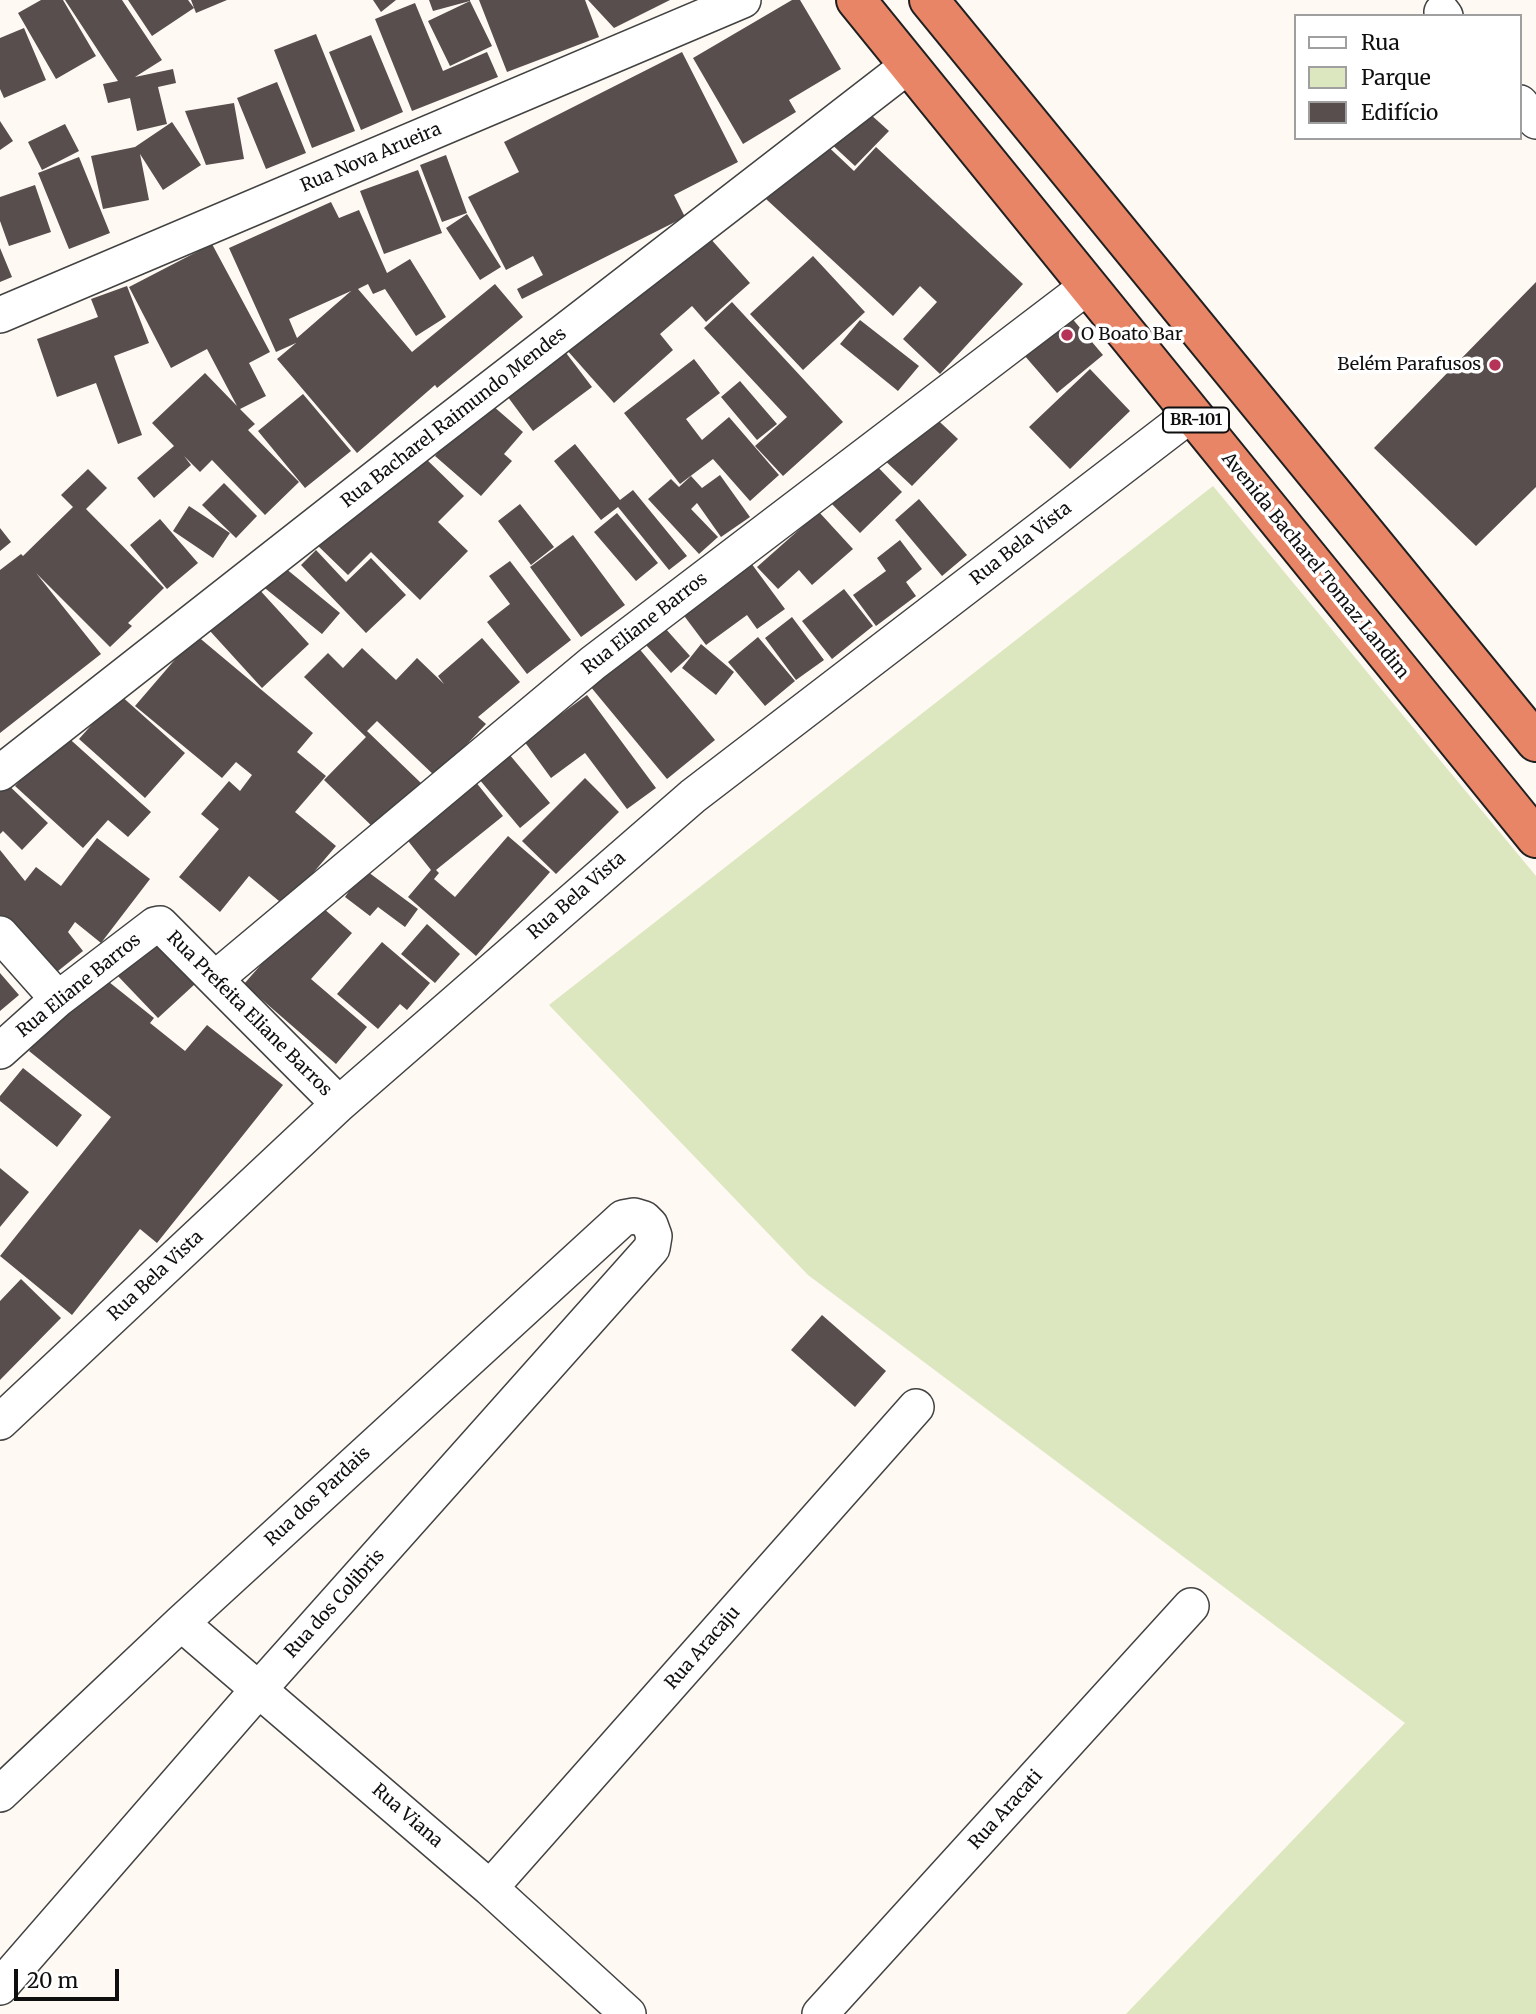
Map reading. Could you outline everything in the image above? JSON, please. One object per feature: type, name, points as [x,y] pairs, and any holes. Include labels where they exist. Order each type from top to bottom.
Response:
[{"type":"highway","name":"Avenida Bacharel Tomaz Landim","points":[[856,0],[1536,838]]},
{"type":"highway","name":"BR-101","points":[[929,0],[1536,742]]},
{"type":"street","name":"Rua Nova Arueira","points":[[0,315],[743,0]]},
{"type":"street","name":"Rua Bacharel Raimundo Mendes","points":[[0,774],[428,437],[909,65]]},
{"type":"street","points":[[1522,105],[1536,121]]},
{"type":"street","name":"Rua Eliane Barros","points":[[215,979],[593,663],[1088,286]]},
{"type":"street","name":"Rua Bela Vista","points":[[0,1422],[339,1104],[693,796],[1191,414]]},
{"type":"street","name":"Rua Eliane Barros","points":[[0,1051],[58,999],[155,925],[160,924]]},
{"type":"street","name":"Rua Prefeita Eliane Barros","points":[[160,924],[339,1104]]},
{"type":"street","points":[[0,934],[58,999]]},
{"type":"street","name":"Rua dos Pardais","points":[[0,1794],[181,1623],[623,1218],[634,1216],[644,1219]]},
{"type":"street","name":"Rua dos Colibris","points":[[0,1987],[259,1689],[652,1248],[654,1236],[650,1225],[644,1219]]},
{"type":"street","name":"Rua Aracaju","points":[[490,1888],[916,1407]]},
{"type":"street","name":"Rua Aracati","points":[[820,2014],[1191,1606]]},
{"type":"street","name":"Rua Viana","points":[[181,1623],[490,1888],[607,2007]]},
{"type":"green space","points":[[1213,486],[1536,876],[1536,2014],[1126,2014],[1405,1723],[808,1275],[549,1005]]},
{"type":"building","points":[[41,0],[63,0],[96,56],[56,79],[18,13]]},
{"type":"building","points":[[65,0],[122,0],[162,60],[135,77],[173,69],[176,83],[158,87],[167,124],[137,131],[130,98],[108,103],[103,84],[118,81]]},
{"type":"building","points":[[128,0],[188,0],[194,8],[152,36]]},
{"type":"building","points":[[191,0],[227,0],[196,13]]},
{"type":"building","points":[[373,0],[396,0],[381,12]]},
{"type":"building","points":[[429,0],[470,0],[470,1],[433,11]]},
{"type":"building","points":[[479,0],[585,0],[599,37],[507,72]]},
{"type":"building","points":[[588,0],[670,0],[614,28]]},
{"type":"building","points":[[792,0],[800,0],[841,69],[789,100],[796,112],[743,144],[693,58]]},
{"type":"building","points":[[470,1],[492,46],[450,66],[428,21]]},
{"type":"building","points":[[415,3],[443,71],[487,52],[498,77],[412,111],[375,19]]},
{"type":"building","points":[[24,28],[46,80],[4,98],[0,89],[0,38]]},
{"type":"building","points":[[316,34],[355,131],[312,148],[274,50]]},
{"type":"building","points":[[371,35],[403,112],[361,130],[329,52]]},
{"type":"building","points":[[682,52],[738,162],[674,195],[685,217],[522,299],[517,289],[543,275],[533,256],[506,270],[468,197],[519,172],[504,142]]},
{"type":"building","points":[[277,82],[306,153],[266,169],[237,98]]},
{"type":"building","points":[[234,103],[244,159],[206,165],[185,111]]},
{"type":"building","points":[[860,105],[889,131],[855,166],[827,140]]},
{"type":"building","points":[[0,121],[13,141],[0,150]]},
{"type":"building","points":[[172,122],[201,165],[163,190],[140,154],[149,200],[103,209],[91,156],[135,147]]},
{"type":"building","points":[[65,124],[79,151],[42,170],[28,142]]},
{"type":"building","points":[[821,140],[854,171],[876,147],[1023,284],[940,374],[903,339],[937,302],[920,286],[893,316],[766,199]]},
{"type":"building","points":[[446,155],[467,213],[442,222],[420,165]]},
{"type":"building","points":[[79,157],[110,233],[69,249],[38,173]]},
{"type":"building","points":[[418,170],[442,233],[384,254],[360,191]]},
{"type":"building","points":[[35,185],[51,232],[9,246],[0,221],[0,197]]},
{"type":"building","points":[[331,202],[339,218],[359,210],[387,273],[410,259],[446,317],[416,336],[385,289],[373,294],[368,284],[358,289],[412,352],[495,284],[523,317],[437,388],[435,385],[357,453],[277,359],[296,343],[276,352],[229,248]],"holes":[[[351,291],[297,338],[289,319]]]},
{"type":"building","points":[[467,214],[501,267],[480,280],[446,228]]},
{"type":"building","points":[[701,228],[750,283],[706,322],[692,306],[660,334],[673,350],[614,403],[566,349]]},
{"type":"building","points":[[212,244],[270,352],[249,363],[266,396],[240,409],[255,424],[248,430],[299,482],[265,515],[212,460],[200,472],[184,456],[191,465],[154,498],[137,478],[174,446],[152,423],[205,373],[237,406],[207,349],[171,368],[129,287]]},
{"type":"building","points":[[0,248],[12,277],[0,282]]},
{"type":"building","points":[[813,256],[865,312],[803,370],[750,314]]},
{"type":"building","name":"Belém Parafusos","points":[[1536,282],[1536,487],[1476,546],[1374,448]]},
{"type":"building","points":[[127,286],[149,343],[114,356],[142,435],[118,444],[96,383],[57,397],[37,339],[98,317],[91,299]]},
{"type":"building","points":[[732,302],[843,422],[783,476],[755,446],[787,417],[704,328]]},
{"type":"building","name":"O Boato Bar","points":[[1070,316],[1103,355],[1057,393],[1024,355]]},
{"type":"building","points":[[860,320],[919,366],[898,391],[840,344]]},
{"type":"building","points":[[557,341],[592,387],[533,431],[499,385]]},
{"type":"building","points":[[694,359],[720,393],[686,419],[702,440],[729,417],[779,475],[750,501],[713,459],[680,484],[624,413]]},
{"type":"building","points":[[1090,369],[1130,411],[1070,469],[1029,427]]},
{"type":"building","points":[[740,381],[777,424],[757,440],[721,397]]},
{"type":"building","points":[[303,394],[351,451],[305,488],[258,431]]},
{"type":"building","points":[[485,399],[523,432],[504,454],[512,461],[481,496],[435,456]]},
{"type":"building","points":[[926,409],[958,439],[912,486],[880,456]]},
{"type":"building","points":[[575,444],[620,500],[633,490],[687,556],[669,570],[618,507],[601,520],[554,461]]},
{"type":"building","points":[[420,453],[464,496],[438,522],[468,551],[420,600],[371,552],[348,575],[314,542]]},
{"type":"building","points":[[871,460],[902,492],[860,533],[829,501]]},
{"type":"building","points":[[88,469],[107,488],[86,509],[164,588],[128,623],[132,626],[110,647],[36,573],[101,654],[0,733],[0,570],[21,554],[23,556],[73,507],[61,495]]},
{"type":"building","points":[[720,475],[750,517],[721,537],[697,503],[691,509],[718,537],[699,554],[648,499],[671,479],[679,487],[691,476],[702,488]]},
{"type":"building","points":[[224,483],[257,516],[236,538],[202,505]]},
{"type":"building","points":[[919,499],[967,555],[942,576],[895,520]]},
{"type":"building","points":[[520,504],[554,547],[531,565],[498,521]]},
{"type":"building","points":[[189,506],[230,533],[213,558],[173,531]]},
{"type":"building","points":[[819,512],[853,549],[812,585],[799,570],[778,589],[757,567]]},
{"type":"building","points":[[617,513],[658,563],[636,581],[594,532]]},
{"type":"building","points":[[160,519],[198,563],[167,589],[130,545]]},
{"type":"building","points":[[0,528],[11,542],[0,551]]},
{"type":"building","points":[[573,535],[625,605],[581,637],[530,567]]},
{"type":"building","points":[[900,540],[922,569],[906,582],[916,596],[876,626],[853,595],[886,571],[877,558]]},
{"type":"building","points":[[316,550],[346,582],[371,558],[406,595],[366,633],[301,565]]},
{"type":"building","points":[[510,561],[571,640],[527,674],[487,622],[510,604],[489,576]]},
{"type":"building","points":[[279,563],[340,613],[322,634],[261,585]]},
{"type":"building","points":[[751,563],[785,609],[757,629],[747,615],[706,645],[682,613]]},
{"type":"building","points":[[257,587],[309,644],[262,688],[210,631]]},
{"type":"building","points":[[844,589],[873,626],[832,659],[802,621]]},
{"type":"building","points":[[792,617],[824,660],[796,680],[765,638]]},
{"type":"building","points":[[665,628],[690,656],[671,673],[646,645]]},
{"type":"building","points":[[196,635],[313,733],[297,752],[326,776],[295,812],[336,846],[285,906],[249,876],[220,912],[179,877],[219,829],[201,814],[229,781],[240,791],[252,775],[236,762],[222,778],[135,706]]},
{"type":"building","points":[[758,637],[795,681],[765,706],[728,662]]},
{"type":"building","points":[[482,638],[520,682],[478,717],[486,724],[436,777],[377,721],[367,731],[421,783],[375,829],[324,780],[366,737],[304,677],[328,653],[343,668],[362,648],[396,680],[417,658],[444,684],[438,676]]},
{"type":"building","points":[[701,644],[734,672],[716,695],[682,668]]},
{"type":"building","points":[[637,646],[715,740],[667,779],[590,686]]},
{"type":"building","points":[[119,694],[185,753],[145,798],[79,739]]},
{"type":"building","points":[[587,695],[656,788],[627,809],[585,753],[551,778],[524,741]]},
{"type":"building","points":[[63,733],[151,812],[128,837],[108,820],[83,848],[15,786]]},
{"type":"building","points":[[509,754],[550,803],[520,828],[479,779]]},
{"type":"building","points":[[0,777],[48,823],[22,850],[3,831],[0,834]]},
{"type":"building","points":[[585,778],[619,812],[556,874],[522,841]]},
{"type":"building","points":[[475,781],[503,816],[436,870],[439,873],[434,879],[455,897],[508,836],[550,872],[476,956],[408,897],[431,870],[405,837]]},
{"type":"building","points":[[97,838],[150,879],[101,943],[75,922],[68,932],[83,951],[48,979],[0,921],[0,850],[25,881],[36,867],[61,886]]},
{"type":"building","points":[[364,869],[418,909],[405,927],[378,907],[370,916],[345,897]]},
{"type":"building","points":[[316,902],[352,933],[311,979],[367,1027],[336,1064],[244,984]]},
{"type":"building","points":[[427,924],[460,954],[435,983],[401,954]]},
{"type":"building","points":[[152,938],[195,984],[158,1018],[115,973]]},
{"type":"building","points":[[382,942],[430,983],[407,1010],[400,1004],[378,1029],[337,994]]},
{"type":"building","points":[[94,970],[154,1018],[150,1023],[185,1051],[207,1025],[283,1085],[157,1243],[140,1229],[72,1315],[0,1256],[111,1117],[29,1051]]},
{"type":"building","points":[[0,973],[19,995],[0,1011]]},
{"type":"building","points":[[23,1068],[82,1115],[57,1147],[0,1101],[0,1096]]},
{"type":"building","points":[[0,1168],[29,1192],[0,1227]]},
{"type":"building","points":[[21,1279],[61,1318],[0,1380],[0,1301]]},
{"type":"building","points":[[822,1315],[886,1371],[855,1407],[791,1350]]},
{"type":"place","name":"O Boato Bar","points":[[1067,335]]},
{"type":"place","name":"Belém Parafusos","points":[[1495,365]]}]
